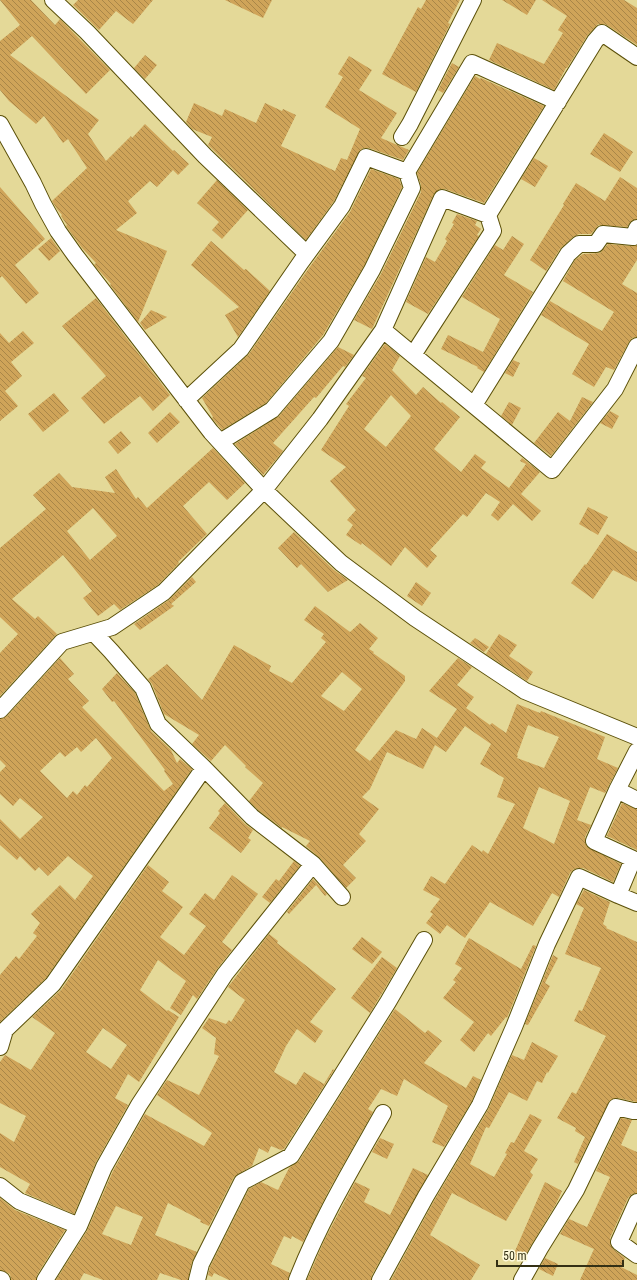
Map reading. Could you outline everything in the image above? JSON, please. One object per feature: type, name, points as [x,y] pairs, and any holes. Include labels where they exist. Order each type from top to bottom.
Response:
[{"type":"street","points":[[53,0],[87,32],[205,156],[307,254]]},
{"type":"street","points":[[402,137],[473,0]]},
{"type":"street","points":[[413,355],[493,231],[488,215],[595,41],[602,33],[637,57]]},
{"type":"street","points":[[220,442],[272,410],[331,341],[372,270],[412,188],[407,172],[472,63],[558,102]]},
{"type":"street","points":[[1,130],[22,162],[58,231],[186,400],[220,442],[264,490],[341,563],[415,618],[525,691],[637,737]]},
{"type":"street","points":[[186,400],[240,349],[342,206],[366,157],[407,172]]},
{"type":"street","points":[[0,710],[62,642],[112,627],[164,592],[264,490],[320,419],[383,330],[442,198],[488,215]]},
{"type":"street","points":[[474,405],[568,254],[578,244],[596,244],[603,234],[633,237],[637,228]]},
{"type":"street","points":[[383,330],[552,470],[615,389],[637,346]]},
{"type":"street","points":[[94,633],[143,688],[158,724],[252,816],[313,864],[342,897]]},
{"type":"street","points":[[618,895],[635,860],[594,841],[617,790],[637,751]]},
{"type":"street","points":[[0,1047],[5,1030],[53,984],[204,768]]},
{"type":"street","points":[[617,790],[637,800]]},
{"type":"street","points":[[45,1280],[79,1226],[104,1167],[139,1105],[225,974],[313,864]]},
{"type":"street","points":[[380,1280],[426,1196],[480,1105],[514,1027],[547,944],[579,877],[637,903]]},
{"type":"street","points":[[197,1280],[201,1264],[242,1182],[291,1156],[388,1002],[424,940]]},
{"type":"street","points":[[522,1280],[576,1190],[616,1107],[633,1112],[637,1111]]},
{"type":"street","points":[[297,1280],[309,1250],[332,1202],[383,1113]]},
{"type":"street","points":[[0,1186],[19,1201],[79,1226]]},
{"type":"street","points":[[637,1202],[619,1242],[637,1255]]},
{"type":"building","points":[[0,0],[31,0],[55,25],[60,19],[110,70],[86,94],[32,36],[10,55],[99,120],[88,134],[106,161],[131,136],[132,138],[145,124],[189,164],[178,175],[173,170],[157,187],[150,181],[128,201],[137,213],[116,230],[167,251],[138,322],[110,285],[111,284],[94,265],[96,263],[82,248],[66,226],[67,225],[61,216],[62,215],[52,201],[87,168],[68,139],[63,143],[44,116],[36,124],[9,101],[0,90],[0,41],[20,25]]},
{"type":"building","points":[[78,0],[153,0],[133,24],[116,11],[99,30],[73,5]]},
{"type":"building","points":[[225,0],[272,0],[263,18]]},
{"type":"building","points":[[426,0],[460,0],[448,23],[450,24],[416,92],[382,74],[418,7],[421,9]]},
{"type":"building","points":[[502,0],[536,0],[527,15]]},
{"type":"building","points":[[542,0],[624,0],[637,8],[637,45],[607,25],[598,24],[587,36],[566,68],[554,90],[489,60],[497,43],[544,64],[563,33],[558,30],[567,16]]},
{"type":"building","points":[[145,55],[157,65],[145,79],[134,68]]},
{"type":"building","points":[[349,56],[372,70],[359,90],[397,113],[381,138],[409,150],[403,160],[369,148],[360,150],[334,201],[306,240],[208,145],[212,137],[192,129],[186,122],[194,103],[222,116],[225,109],[256,123],[265,103],[282,111],[283,109],[296,115],[281,146],[335,171],[341,158],[347,160],[360,129],[325,107],[343,77],[338,74]]},
{"type":"building","points":[[452,63],[459,67],[443,93],[438,90]]},
{"type":"building","points":[[475,76],[544,106],[484,203],[445,189],[440,189],[434,194],[372,329],[354,320],[381,274],[421,192],[421,185],[417,173]]},
{"type":"building","points":[[604,133],[633,152],[620,172],[590,154]]},
{"type":"building","points":[[534,158],[548,166],[535,187],[521,179]]},
{"type":"building","points":[[371,169],[399,179],[402,187],[364,266],[323,335],[266,403],[222,430],[212,418],[213,417],[202,398],[249,354],[350,212]]},
{"type":"building","points":[[620,177],[637,188],[637,219],[631,221],[627,227],[599,225],[591,234],[579,234],[573,237],[560,249],[546,271],[530,260],[576,183],[605,201]]},
{"type":"building","points":[[217,180],[248,210],[222,239],[212,230],[219,222],[197,203]]},
{"type":"building","points":[[0,187],[45,239],[15,265],[39,293],[26,304],[2,276],[0,278]]},
{"type":"building","points":[[457,214],[477,221],[475,225],[481,229],[477,235],[479,236],[428,314],[406,302],[426,257],[435,262],[447,241],[445,239],[454,224],[452,223]]},
{"type":"building","points":[[512,236],[524,244],[504,275],[533,292],[484,372],[477,368],[478,367],[441,349],[448,335],[483,352],[500,319],[462,297],[495,245],[503,250]]},
{"type":"building","points":[[51,238],[60,251],[49,261],[38,249]]},
{"type":"building","points":[[211,241],[244,270],[246,269],[270,291],[238,337],[225,315],[239,307],[191,265]]},
{"type":"building","points":[[608,244],[637,245],[637,260],[622,284],[637,293],[637,337],[632,338],[629,342],[614,370],[606,367],[594,387],[572,374],[589,344],[541,315],[550,301],[602,331],[614,312],[563,281],[575,260],[583,254],[600,253]]},
{"type":"building","points":[[96,298],[170,395],[153,411],[140,396],[104,424],[81,398],[106,376],[62,326]]},
{"type":"building","points":[[151,310],[167,317],[145,330],[140,323]]},
{"type":"building","points":[[23,331],[34,343],[11,362],[22,376],[5,391],[18,406],[0,421],[0,333],[9,343]]},
{"type":"building","points":[[385,344],[400,356],[392,370],[416,395],[423,387],[460,417],[434,449],[461,472],[475,454],[486,462],[481,468],[509,488],[526,464],[520,461],[522,458],[540,472],[521,494],[541,511],[532,521],[513,504],[498,521],[491,515],[500,502],[486,493],[467,517],[463,514],[430,550],[437,556],[427,568],[405,547],[391,566],[362,543],[361,545],[346,535],[353,525],[347,520],[356,510],[330,481],[346,467],[321,450],[349,406],[346,404],[366,378],[362,376]],"holes":[[[391,395],[411,416],[386,447],[364,429]]]},
{"type":"building","points":[[338,347],[354,355],[345,367],[343,366],[316,398],[314,397],[273,443],[283,451],[263,475],[235,444],[279,416]]},
{"type":"building","points":[[513,360],[520,363],[513,377],[505,373]]},
{"type":"building","points":[[54,393],[69,411],[43,432],[28,414]]},
{"type":"building","points":[[582,397],[593,402],[551,456],[534,443],[558,412],[570,421]]},
{"type":"building","points":[[509,402],[521,408],[512,425],[501,416]]},
{"type":"building","points":[[610,411],[619,416],[612,429],[600,423]]},
{"type":"building","points":[[170,412],[180,422],[157,443],[148,433]]},
{"type":"building","points":[[121,431],[131,443],[118,454],[108,442]]},
{"type":"building","points":[[213,448],[245,483],[227,500],[209,482],[183,506],[207,534],[178,562],[179,563],[158,585],[120,610],[114,604],[98,616],[83,598],[92,591],[63,555],[12,599],[35,619],[38,616],[57,634],[0,696],[0,653],[18,634],[0,617],[0,548],[46,509],[33,495],[59,473],[72,487],[115,493],[105,477],[116,469],[136,499],[138,497],[147,508]],"holes":[[[93,508],[117,536],[90,560],[67,531]]]},
{"type":"building","points":[[588,507],[608,517],[598,535],[579,524]]},
{"type":"building","points":[[294,532],[334,570],[348,580],[328,592],[301,564],[297,568],[278,548]]},
{"type":"building","points":[[607,534],[637,552],[637,582],[613,570],[593,599],[571,583],[585,564],[586,565]]},
{"type":"building","points":[[192,577],[196,582],[171,604],[174,606],[140,630],[134,624],[169,600]]},
{"type":"building","points":[[416,582],[431,593],[422,606],[407,596]]},
{"type":"building","points":[[315,606],[350,632],[360,623],[378,638],[369,649],[405,676],[405,681],[355,750],[370,761],[396,730],[416,739],[422,728],[437,738],[457,709],[429,691],[458,658],[472,667],[457,685],[474,697],[466,708],[490,725],[492,723],[506,733],[517,704],[540,713],[541,711],[605,737],[597,759],[618,768],[605,793],[590,787],[577,820],[591,825],[585,837],[587,847],[621,864],[613,882],[583,868],[574,869],[570,873],[559,897],[552,893],[533,926],[490,902],[465,938],[447,925],[440,934],[426,923],[433,914],[430,912],[440,899],[423,890],[431,876],[445,884],[472,845],[488,854],[515,804],[497,797],[504,778],[480,764],[491,744],[465,726],[446,752],[435,745],[423,769],[387,752],[370,789],[362,797],[379,809],[359,834],[366,841],[343,865],[356,878],[346,888],[320,858],[306,846],[310,841],[282,828],[258,810],[249,801],[263,783],[245,767],[246,766],[225,745],[211,761],[192,744],[199,735],[164,714],[152,684],[148,679],[167,664],[202,700],[234,645],[271,666],[269,671],[292,683],[326,642],[321,638],[324,634],[304,620]],"holes":[[[342,672],[362,689],[344,711],[321,696]],[[528,725],[559,737],[544,768],[517,758]],[[539,787],[570,801],[554,844],[523,828]]]},
{"type":"building","points":[[499,634],[517,645],[509,656],[533,672],[527,681],[486,654]]},
{"type":"building","points":[[475,638],[489,647],[484,652],[470,643]]},
{"type":"building","points":[[60,658],[74,674],[68,679],[89,701],[82,707],[164,791],[173,784],[164,771],[165,770],[114,701],[112,702],[102,689],[117,673],[135,693],[151,731],[171,750],[177,763],[180,759],[192,769],[46,978],[0,1022],[0,975],[16,956],[19,959],[37,936],[33,933],[40,923],[31,914],[60,885],[75,900],[93,876],[68,856],[48,876],[39,867],[35,871],[20,856],[17,860],[0,845],[0,819],[20,839],[43,817],[20,798],[13,806],[0,794],[0,772],[6,766],[0,760],[0,719],[7,716]],"holes":[[[96,738],[112,758],[87,787],[85,785],[77,795],[73,791],[67,798],[40,771],[60,752],[65,757],[77,747],[81,752]]]},
{"type":"building","points":[[225,803],[245,824],[253,830],[248,838],[251,840],[241,853],[209,828],[220,813],[218,811]]},
{"type":"building","points":[[622,803],[637,809],[637,850],[607,836]]},
{"type":"building","points":[[294,861],[300,866],[270,903],[262,897],[276,879],[279,881]]},
{"type":"building","points":[[148,865],[169,882],[162,891],[183,907],[160,937],[184,955],[206,926],[189,914],[205,893],[214,900],[232,875],[258,894],[222,942],[232,950],[197,999],[193,995],[181,1015],[170,1008],[186,981],[158,960],[140,990],[167,1011],[168,1010],[179,1017],[139,1082],[128,1074],[115,1098],[128,1105],[96,1162],[74,1214],[25,1193],[30,1184],[0,1167],[0,1133],[14,1142],[26,1116],[0,1103],[0,1062],[5,1055],[31,1070],[55,1033],[32,1017],[61,990]],"holes":[[[103,1028],[127,1045],[111,1069],[86,1052]]]},
{"type":"building","points":[[313,879],[327,894],[325,896],[316,885],[289,914],[287,912]]},
{"type":"building","points":[[584,890],[610,902],[603,924],[607,927],[606,928],[637,942],[637,1102],[618,1098],[610,1100],[578,1164],[574,1162],[585,1137],[575,1131],[576,1128],[557,1118],[572,1092],[576,1094],[606,1036],[574,1021],[579,1010],[582,1011],[601,968],[565,954],[584,908],[576,904]]},
{"type":"building","points":[[269,934],[278,941],[277,943],[336,989],[310,1022],[323,1031],[315,1043],[297,1029],[286,1046],[274,1072],[296,1085],[304,1072],[324,1084],[333,1069],[334,1070],[284,1149],[281,1150],[271,1146],[268,1153],[259,1148],[252,1166],[234,1177],[209,1226],[200,1222],[201,1220],[168,1203],[155,1235],[197,1252],[192,1262],[188,1280],[181,1280],[160,1273],[157,1280],[103,1280],[84,1273],[80,1280],[56,1280],[87,1231],[113,1171],[145,1114],[204,1146],[212,1133],[157,1095],[167,1080],[199,1095],[219,1056],[214,1054],[216,1038],[202,1028],[209,1018],[226,1024],[229,1020],[231,1022],[245,1000],[228,987]],"holes":[[[116,1206],[143,1217],[131,1245],[102,1234]]]},
{"type":"building","points":[[362,937],[382,952],[372,964],[352,949]]},
{"type":"building","points":[[469,938],[521,969],[533,945],[536,946],[507,1018],[506,1017],[491,1036],[488,1033],[474,1052],[460,1040],[474,1022],[443,998],[456,982],[453,980],[462,968],[455,964]]},
{"type":"building","points":[[553,955],[558,958],[545,983],[550,986],[528,1025],[525,1024]]},
{"type":"building","points":[[382,957],[397,968],[370,1013],[351,998]]},
{"type":"building","points":[[395,1009],[425,1033],[428,1030],[442,1041],[424,1063],[466,1088],[473,1076],[481,1080],[472,1101],[444,1147],[432,1142],[448,1106],[404,1079],[397,1096],[381,1089],[368,1109],[373,1112],[329,1190],[303,1242],[292,1236],[291,1239],[284,1236],[271,1264],[290,1273],[288,1280],[229,1280],[214,1273],[212,1277],[208,1275],[210,1267],[249,1189],[261,1182],[278,1190],[289,1168],[299,1161]]},
{"type":"building","points":[[532,1042],[558,1056],[548,1073],[547,1072],[542,1083],[537,1081],[527,1101],[509,1092],[489,1128],[486,1127],[470,1164],[494,1177],[507,1154],[505,1153],[511,1142],[514,1143],[530,1114],[542,1120],[524,1151],[538,1159],[530,1172],[533,1175],[506,1221],[452,1193],[430,1235],[480,1265],[471,1280],[391,1280],[434,1201],[488,1110],[512,1055],[524,1060]]},
{"type":"building","points":[[621,1118],[632,1120],[621,1145],[637,1152],[637,1193],[632,1194],[628,1198],[610,1238],[610,1243],[613,1249],[625,1258],[621,1267],[637,1275],[637,1280],[580,1280],[594,1249],[560,1234],[569,1219],[587,1227],[610,1177],[596,1171]]},
{"type":"building","points":[[380,1138],[394,1144],[387,1159],[372,1152]]},
{"type":"building","points":[[413,1168],[428,1175],[372,1275],[371,1280],[307,1280],[324,1241],[355,1182],[370,1189],[364,1202],[390,1215]]},
{"type":"building","points":[[545,1182],[562,1191],[556,1204],[521,1262],[512,1258]]},
{"type":"building","points":[[0,1198],[15,1210],[65,1230],[37,1275],[36,1280],[11,1280],[10,1274],[0,1270]]},
{"type":"building","points":[[545,1258],[558,1264],[553,1276],[539,1269]]}]
